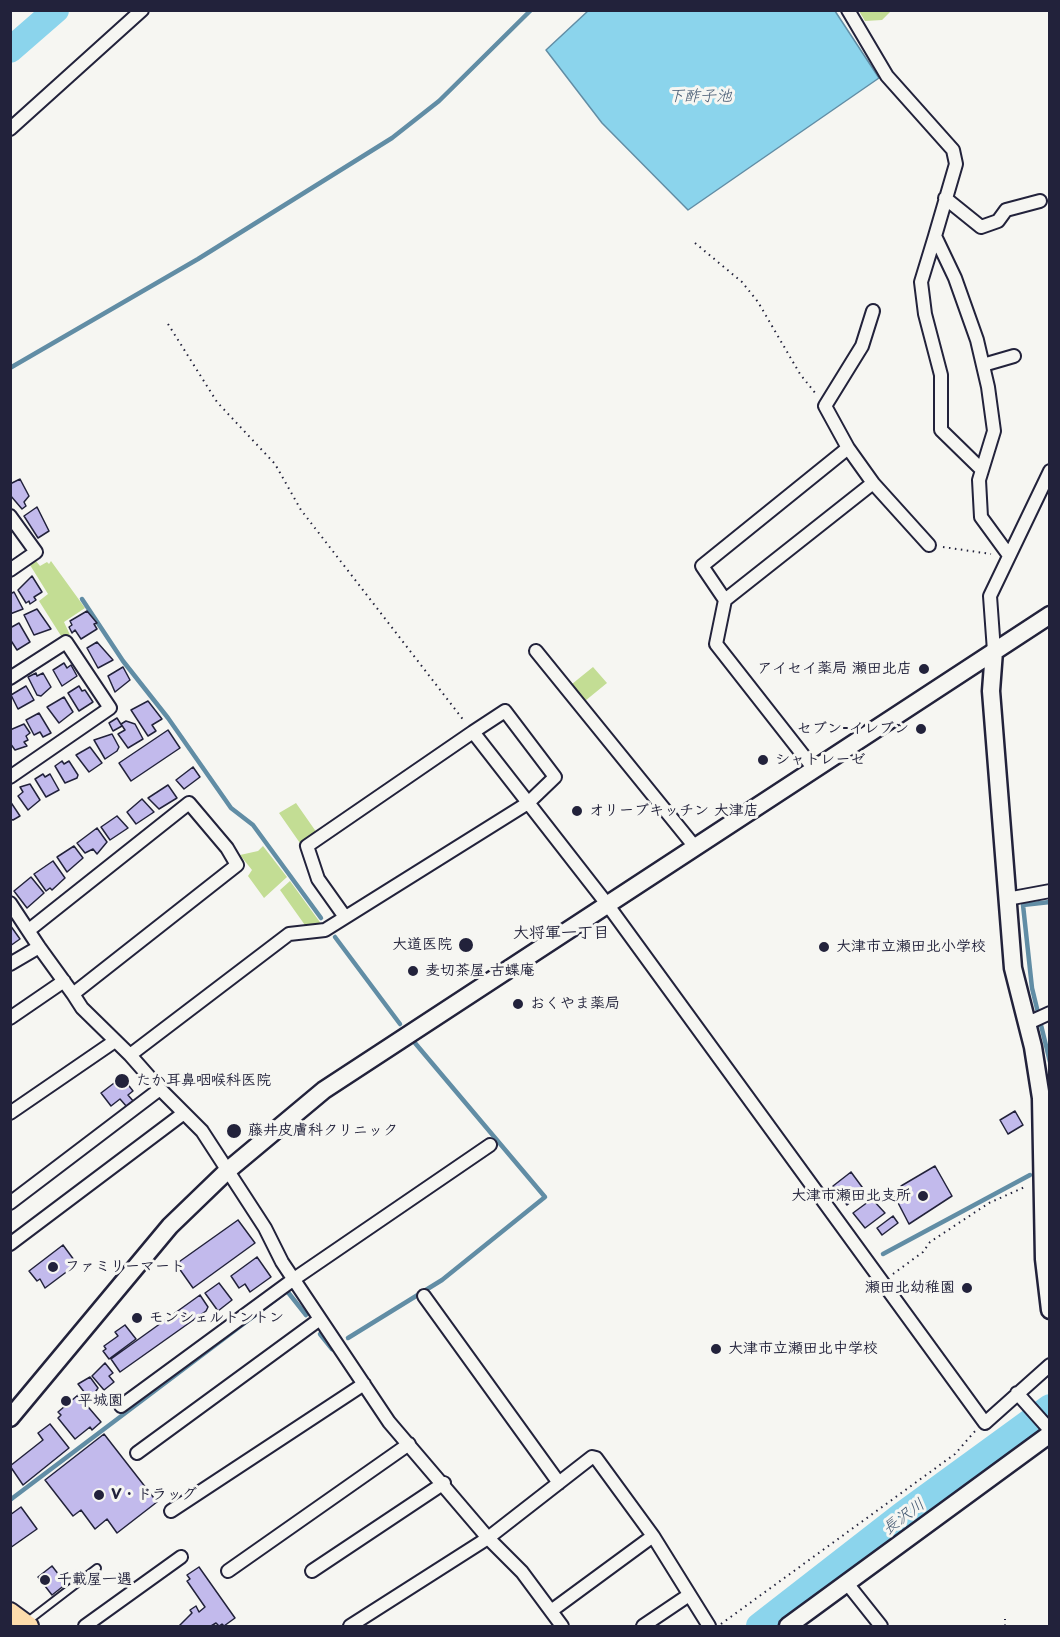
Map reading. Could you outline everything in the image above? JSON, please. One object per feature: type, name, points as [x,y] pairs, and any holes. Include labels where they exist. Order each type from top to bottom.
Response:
[{"type":"main road","points":[[10,1612],[27,1625]]},
{"type":"street","points":[[10,129],[142,10]]},
{"type":"street","points":[[848,10],[886,76],[952,150],[956,164],[921,282],[929,332],[941,375],[941,430],[981,469]]},
{"type":"street","points":[[945,198],[981,227],[998,221],[1006,210],[1040,201]]},
{"type":"street","points":[[935,236],[959,289],[983,365],[994,431],[981,469],[981,517],[1005,552]]},
{"type":"street","points":[[873,311],[862,346],[825,406],[848,448],[873,483],[928,545]]},
{"type":"street","points":[[983,365],[1014,356]]},
{"type":"street","points":[[724,600],[702,566],[848,448]]},
{"type":"street","points":[[1050,471],[1005,552],[990,596],[994,651],[991,691],[1013,968],[1038,1018],[1038,1072],[1046,1115],[1043,1179],[1044,1259],[1050,1310]]},
{"type":"street","points":[[814,769],[716,644],[724,600],[873,483]]},
{"type":"street","points":[[10,516],[36,552],[10,570]]},
{"type":"street","points":[[10,1418],[170,1226],[227,1171],[324,1090],[1050,615]]},
{"type":"street","points":[[10,678],[66,642],[110,708],[10,777]]},
{"type":"street","points":[[536,651],[695,847]]},
{"type":"street","points":[[130,1054],[289,934],[325,930],[528,803],[555,777],[505,711],[307,846],[318,879],[345,917]]},
{"type":"street","points":[[473,732],[607,904],[884,1281],[985,1423],[1050,1365]]},
{"type":"street","points":[[28,930],[189,803],[227,848],[237,865],[73,994]]},
{"type":"street","points":[[1006,899],[1050,891]]},
{"type":"street","points":[[10,903],[82,1008],[130,1054],[160,1089],[202,1131],[265,1228],[294,1279],[389,1422],[444,1483],[488,1538],[522,1572],[562,1626]]},
{"type":"street","points":[[10,964],[39,947]]},
{"type":"street","points":[[10,1018],[64,981]]},
{"type":"street","points":[[10,1113],[115,1041]]},
{"type":"street","points":[[10,1203],[160,1089]]},
{"type":"street","points":[[10,1244],[184,1113]]},
{"type":"street","points":[[121,1406],[294,1279],[490,1145]]},
{"type":"street","points":[[424,1296],[559,1483]]},
{"type":"street","points":[[137,1453],[320,1319]]},
{"type":"street","points":[[171,1511],[364,1384]]},
{"type":"street","points":[[788,1626],[1050,1432],[1018,1394]]},
{"type":"street","points":[[228,1571],[409,1444]]},
{"type":"street","points":[[350,1626],[488,1538],[592,1457],[597,1458],[653,1536],[709,1626]]},
{"type":"street","points":[[312,1571],[444,1483]]},
{"type":"street","points":[[551,1611],[653,1536]]},
{"type":"street","points":[[86,1626],[181,1557]]},
{"type":"street","points":[[846,1582],[881,1626]]},
{"type":"street","points":[[643,1626],[689,1595]]},
{"type":"lane","points":[[27,1625],[97,1568]]},
{"type":"path","points":[[694,243],[747,289],[758,302],[800,374],[825,406]]},
{"type":"path","points":[[168,324],[217,402],[275,464],[301,510],[473,732]]},
{"type":"path","points":[[928,545],[997,555],[1005,552]]},
{"type":"path","points":[[884,1281],[923,1252],[930,1242],[989,1203],[1043,1179]]},
{"type":"path","points":[[716,1626],[726,1622],[956,1454],[968,1436],[985,1423]]},
{"type":"path","points":[[1005,1619],[1005,1626]]},
{"type":"green space","points":[[859,11],[891,11],[882,20],[865,21]]},
{"type":"green space","points":[[36,561],[40,566],[47,562],[49,564],[51,561],[85,608],[64,622],[70,635],[63,639],[39,601],[48,594],[30,565]]},
{"type":"green space","points":[[593,667],[607,683],[585,701],[572,684]]},
{"type":"green space","points":[[296,803],[317,833],[302,846],[279,813]]},
{"type":"green space","points":[[263,846],[287,877],[264,898],[248,876],[252,870],[240,855],[258,851]]},
{"type":"green space","points":[[290,881],[322,925],[307,928],[280,890]]},
{"type":"water","name":"下酢子池","points":[[589,10],[835,11],[879,78],[688,210],[602,123],[546,50]]},
{"type":"building","points":[[20,479],[29,496],[24,502],[26,506],[22,509],[10,495],[10,484]]},
{"type":"building","points":[[37,507],[49,531],[38,538],[24,516]]},
{"type":"building","points":[[32,576],[42,592],[34,597],[36,600],[30,604],[29,601],[26,603],[18,590]]},
{"type":"building","points":[[14,592],[23,609],[10,614],[10,594]]},
{"type":"building","points":[[37,609],[51,629],[34,635],[24,615]]},
{"type":"building","points":[[87,611],[97,623],[94,624],[97,629],[81,639],[75,630],[72,633],[69,627],[72,625],[70,621]]},
{"type":"building","points":[[19,623],[30,642],[17,650],[10,639],[10,628]]},
{"type":"building","points":[[97,642],[113,660],[98,668],[87,648]]},
{"type":"building","points":[[64,663],[67,668],[71,665],[77,676],[62,686],[53,670]]},
{"type":"building","points":[[123,667],[130,680],[115,692],[108,676]]},
{"type":"building","points":[[36,673],[37,676],[43,673],[51,687],[41,696],[37,695],[28,677]]},
{"type":"building","points":[[26,686],[34,700],[18,709],[11,695]]},
{"type":"building","points":[[79,686],[82,691],[85,690],[93,702],[79,711],[68,693]]},
{"type":"building","points":[[64,697],[73,712],[59,723],[47,707]]},
{"type":"building","points":[[148,701],[162,719],[152,725],[156,731],[148,736],[131,710]]},
{"type":"building","points":[[39,713],[51,733],[43,737],[40,732],[34,735],[26,720]]},
{"type":"building","points":[[117,718],[122,726],[113,731],[109,723]]},
{"type":"building","points":[[126,721],[135,724],[143,739],[128,748],[118,734],[125,730],[121,724]]},
{"type":"building","points":[[24,724],[30,733],[26,736],[28,740],[24,742],[27,746],[15,750],[10,743],[10,730]]},
{"type":"building","points":[[168,730],[180,748],[131,781],[119,763]]},
{"type":"building","points":[[112,734],[119,747],[105,759],[94,740]]},
{"type":"building","points":[[90,747],[102,763],[89,772],[76,755]]},
{"type":"building","points":[[62,761],[64,764],[69,761],[78,775],[77,778],[65,783],[55,766]]},
{"type":"building","points":[[193,767],[200,777],[184,789],[176,780]]},
{"type":"building","points":[[43,774],[45,777],[50,774],[59,790],[46,797],[35,779]]},
{"type":"building","points":[[30,784],[40,800],[28,810],[18,796],[23,792],[20,787]]},
{"type":"building","points":[[168,785],[177,798],[159,809],[148,798]]},
{"type":"building","points":[[142,799],[154,812],[136,824],[127,812]]},
{"type":"building","points":[[10,801],[20,816],[13,820],[10,819]]},
{"type":"building","points":[[117,816],[128,828],[110,840],[101,827]]},
{"type":"building","points":[[97,828],[107,842],[97,854],[93,849],[85,853],[77,843]]},
{"type":"building","points":[[74,846],[83,858],[67,872],[57,857]]},
{"type":"building","points":[[53,861],[65,878],[52,890],[50,888],[46,891],[34,874]]},
{"type":"building","points":[[31,877],[44,893],[27,908],[14,891]]},
{"type":"building","points":[[10,925],[20,939],[10,946]]},
{"type":"building","points":[[122,1077],[133,1091],[128,1095],[134,1102],[127,1107],[120,1099],[111,1106],[101,1093]]},
{"type":"building","points":[[1015,1111],[1023,1125],[1008,1134],[1000,1120]]},
{"type":"building","name":"大津市瀬田北支所","points":[[935,1166],[952,1196],[909,1224],[894,1195],[903,1189],[901,1186]]},
{"type":"building","points":[[851,1172],[865,1191],[847,1205],[833,1186]]},
{"type":"building","points":[[872,1199],[885,1213],[865,1228],[853,1213]]},
{"type":"building","points":[[893,1216],[898,1223],[882,1235],[877,1228]]},
{"type":"building","points":[[238,1220],[255,1243],[193,1288],[176,1264]]},
{"type":"building","name":"ファミリーマート","points":[[63,1245],[77,1264],[45,1288],[40,1279],[37,1281],[29,1271]]},
{"type":"building","points":[[257,1257],[271,1277],[250,1292],[245,1284],[239,1288],[231,1276]]},
{"type":"building","points":[[219,1283],[232,1300],[218,1311],[205,1293]]},
{"type":"building","points":[[200,1295],[208,1307],[206,1311],[120,1372],[111,1359]]},
{"type":"building","points":[[125,1325],[136,1339],[109,1359],[103,1351],[106,1349],[104,1346],[118,1336],[115,1332]]},
{"type":"building","points":[[105,1363],[113,1373],[109,1376],[114,1382],[104,1390],[92,1376]]},
{"type":"building","points":[[90,1377],[98,1388],[94,1394],[100,1402],[95,1406],[78,1384]]},
{"type":"building","points":[[78,1395],[101,1422],[92,1430],[90,1427],[75,1439],[58,1418],[61,1415],[58,1412]]},
{"type":"building","points":[[50,1424],[69,1448],[23,1485],[10,1466],[43,1440],[38,1433]]},
{"type":"building","points":[[104,1434],[157,1502],[117,1533],[107,1519],[95,1529],[81,1510],[73,1516],[45,1480]]},
{"type":"building","points":[[21,1507],[37,1529],[10,1548],[10,1515]]},
{"type":"building","points":[[52,1566],[66,1584],[52,1595],[38,1577]]},
{"type":"building","points":[[199,1567],[235,1618],[224,1626],[216,1623],[211,1626],[179,1626],[192,1613],[190,1610],[196,1606],[199,1612],[205,1607],[187,1581],[190,1579],[187,1575]]},
{"type":"waterway","points":[[10,50],[56,10]]},
{"type":"waterway","points":[[10,368],[198,259],[392,138],[439,101],[531,10]]},
{"type":"waterway","points":[[82,599],[123,661],[168,718],[231,808],[253,825],[321,918]]},
{"type":"waterway","points":[[1050,902],[1023,905],[1032,988],[1050,1062]]},
{"type":"waterway","points":[[335,937],[400,1024]]},
{"type":"waterway","points":[[348,1338],[442,1280],[545,1197],[415,1043]]},
{"type":"waterway","points":[[883,1254],[1030,1175]]},
{"type":"waterway","points":[[10,1500],[287,1291],[306,1315]]},
{"type":"waterway","points":[[320,1334],[332,1349]]},
{"type":"waterway","name":"長沢川","points":[[759,1626],[903,1514],[1050,1407]]},
{"type":"place","name":"アイセイ薬局 瀬田北店","points":[[924,669]]},
{"type":"place","name":"セブン-イレブン","points":[[921,729]]},
{"type":"place","name":"シャトレーゼ","points":[[763,760]]},
{"type":"place","name":"オリーブキッチン 大津店","points":[[577,811]]},
{"type":"place","name":"大道医院","points":[[466,945]]},
{"type":"place","name":"大津市立瀬田北小学校","points":[[824,947]]},
{"type":"place","name":"麦切茶屋 古蝶庵","points":[[413,971]]},
{"type":"place","name":"おくやま薬局","points":[[518,1004]]},
{"type":"place","name":"たか耳鼻咽喉科医院","points":[[122,1081]]},
{"type":"place","name":"藤井皮膚科クリニック","points":[[234,1131]]},
{"type":"place","name":"大津市瀬田北支所","points":[[923,1196]]},
{"type":"place","name":"ファミリーマート","points":[[53,1267]]},
{"type":"place","name":"瀬田北幼稚園","points":[[967,1288]]},
{"type":"place","name":"モンシェルトントン","points":[[137,1318]]},
{"type":"place","name":"大津市立瀬田北中学校","points":[[716,1349]]},
{"type":"place","name":"平城園","points":[[66,1401]]},
{"type":"place","name":"V・ドラッグ","points":[[99,1495]]},
{"type":"place","name":"千載屋一遇","points":[[45,1580]]},
{"type":"district","name":"大将軍一丁目","points":[[561,934]]}]
